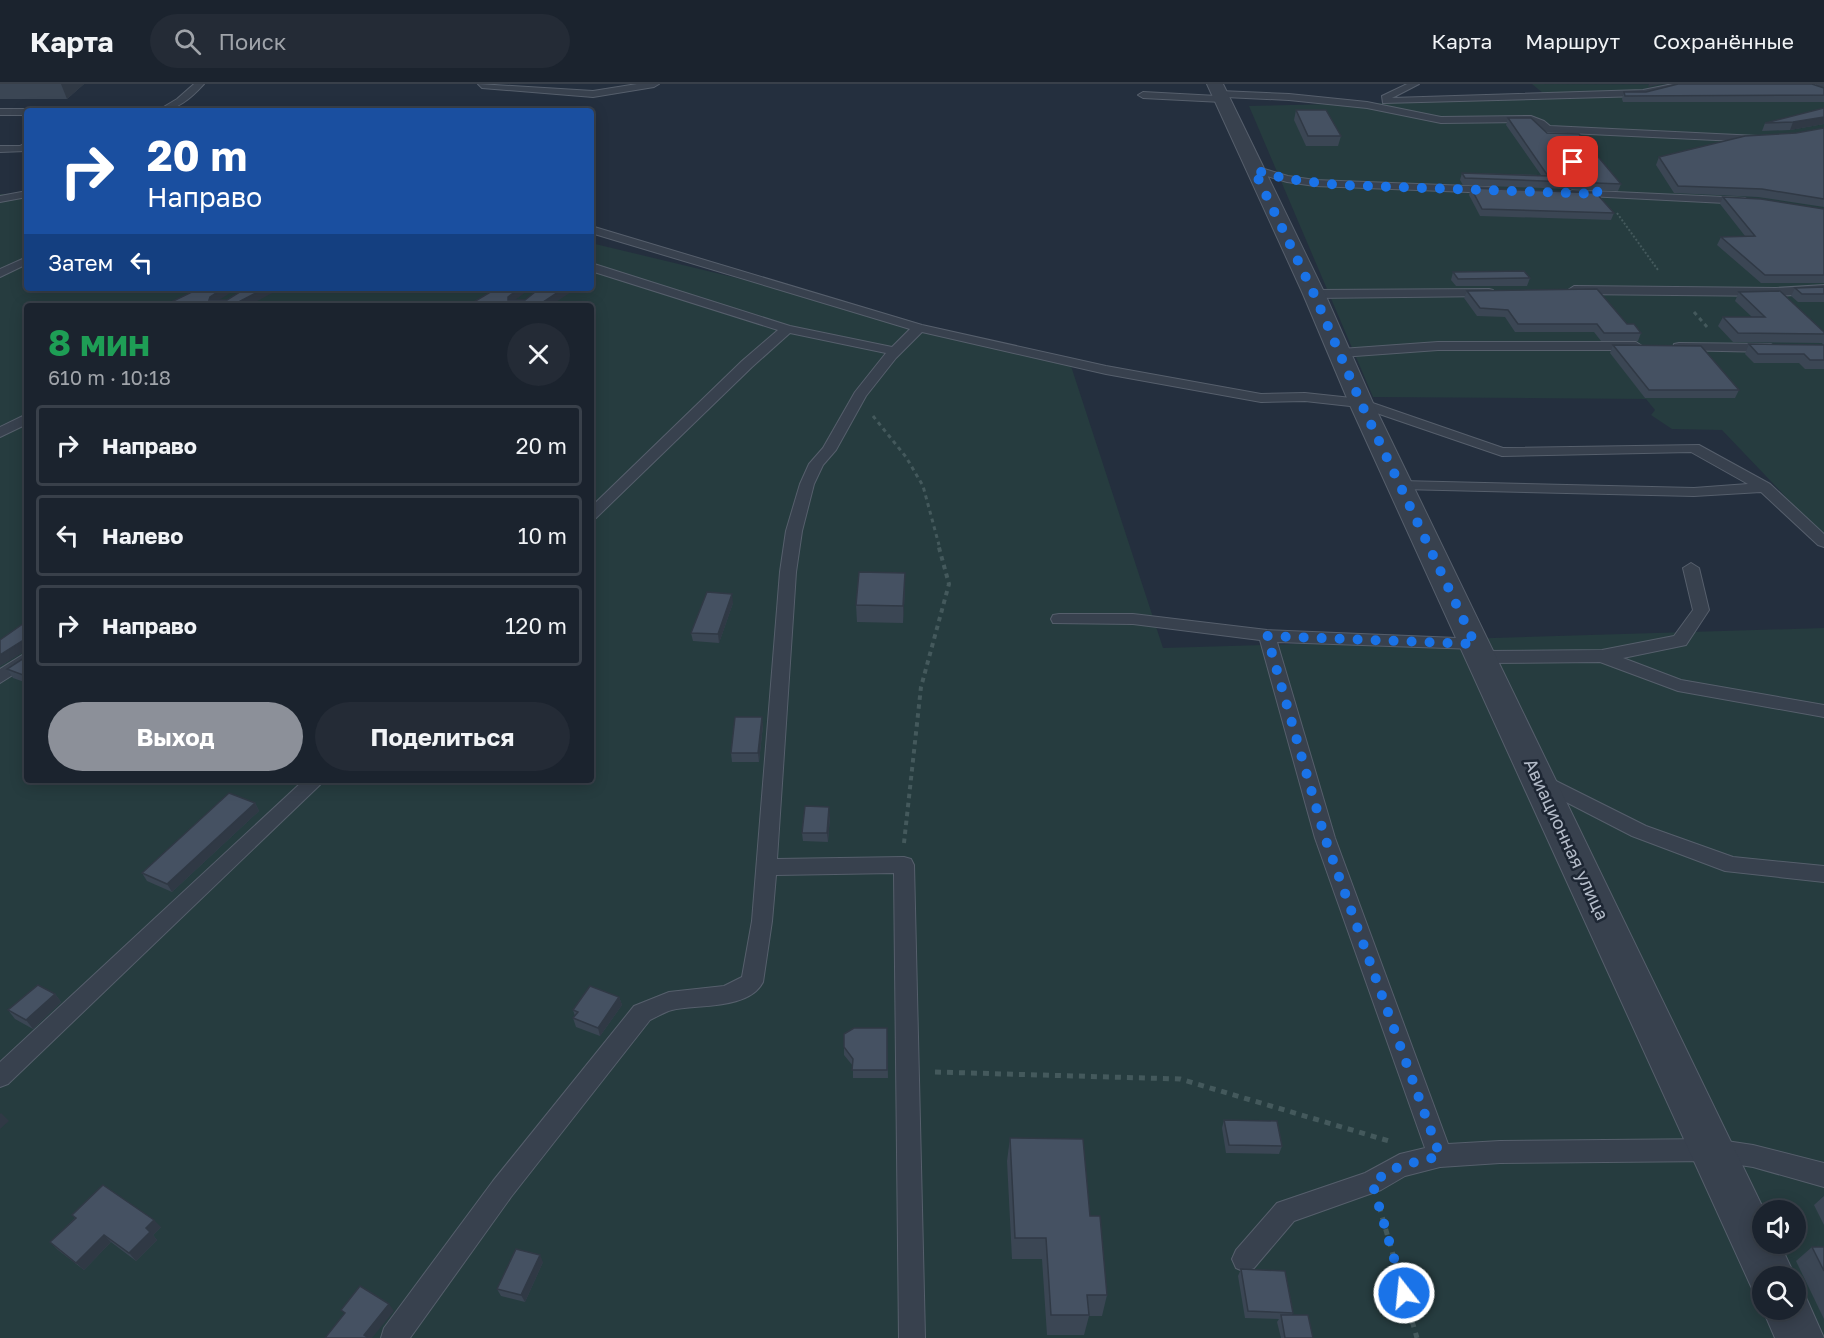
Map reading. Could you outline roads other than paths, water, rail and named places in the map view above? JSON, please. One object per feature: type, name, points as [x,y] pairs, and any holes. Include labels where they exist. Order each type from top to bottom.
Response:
[{"type":"street","name":"Авиационная улица","points":[[1219,92],[1341,353],[1361,403],[1766,1266]]},
{"type":"street","points":[[1792,1320],[1800,1338]]},
{"type":"lane","points":[[167,108],[180,101],[199,84]]},
{"type":"lane","points":[[482,85],[540,87],[593,94],[654,84]]},
{"type":"lane","points":[[1371,103],[1414,84]]},
{"type":"lane","points":[[1143,95],[1219,92],[1371,103],[1644,93],[1686,84]]},
{"type":"lane","points":[[1820,84],[1824,85]]},
{"type":"lane","points":[[1371,103],[1441,120],[1531,119],[1541,123],[1547,129],[1650,135],[1772,138]]},
{"type":"lane","points":[[0,112],[24,111]]},
{"type":"lane","points":[[0,149],[24,147]]},
{"type":"lane","points":[[1254,170],[1287,179],[1326,184],[1504,191]]},
{"type":"lane","points":[[1564,193],[1758,202]]},
{"type":"lane","points":[[0,199],[24,195]]},
{"type":"lane","points":[[594,230],[919,328],[1106,370],[1261,398],[1305,397],[1361,403],[1502,452],[1694,448],[1765,487],[1824,542]]},
{"type":"lane","points":[[0,273],[24,261]]},
{"type":"lane","points":[[594,268],[787,329],[895,351]]},
{"type":"lane","points":[[1561,290],[1776,292],[1824,289]]},
{"type":"lane","points":[[1776,292],[1792,306]]},
{"type":"lane","points":[[1314,294],[1500,293]]},
{"type":"lane","points":[[394,1338],[502,1189],[642,1013],[669,1001],[727,995],[752,982],[762,921],[788,572],[794,531],[807,484],[816,464],[829,450],[860,395],[895,351],[919,328]]},
{"type":"lane","points":[[594,512],[747,364],[787,329]]},
{"type":"lane","points":[[1341,353],[1438,346],[1790,348]]},
{"type":"lane","points":[[0,433],[24,420]]},
{"type":"lane","points":[[1401,485],[1694,492],[1765,487]]},
{"type":"lane","points":[[1059,619],[1133,620],[1209,627],[1267,636],[1602,656],[1680,641],[1701,610],[1691,568]]},
{"type":"lane","points":[[1267,636],[1325,838],[1440,1156]]},
{"type":"lane","points":[[1602,656],[1678,685],[1824,711]]},
{"type":"lane","points":[[0,678],[24,660]]},
{"type":"lane","points":[[1538,779],[1639,831],[1732,865],[1824,874]]},
{"type":"lane","points":[[0,1077],[313,783]]},
{"type":"lane","points":[[767,867],[903,865],[912,1338]]},
{"type":"lane","points":[[1245,1259],[1286,1212],[1372,1182],[1400,1166],[1440,1156],[1500,1152],[1713,1150],[1753,1156],[1800,1171],[1824,1175]]}]
